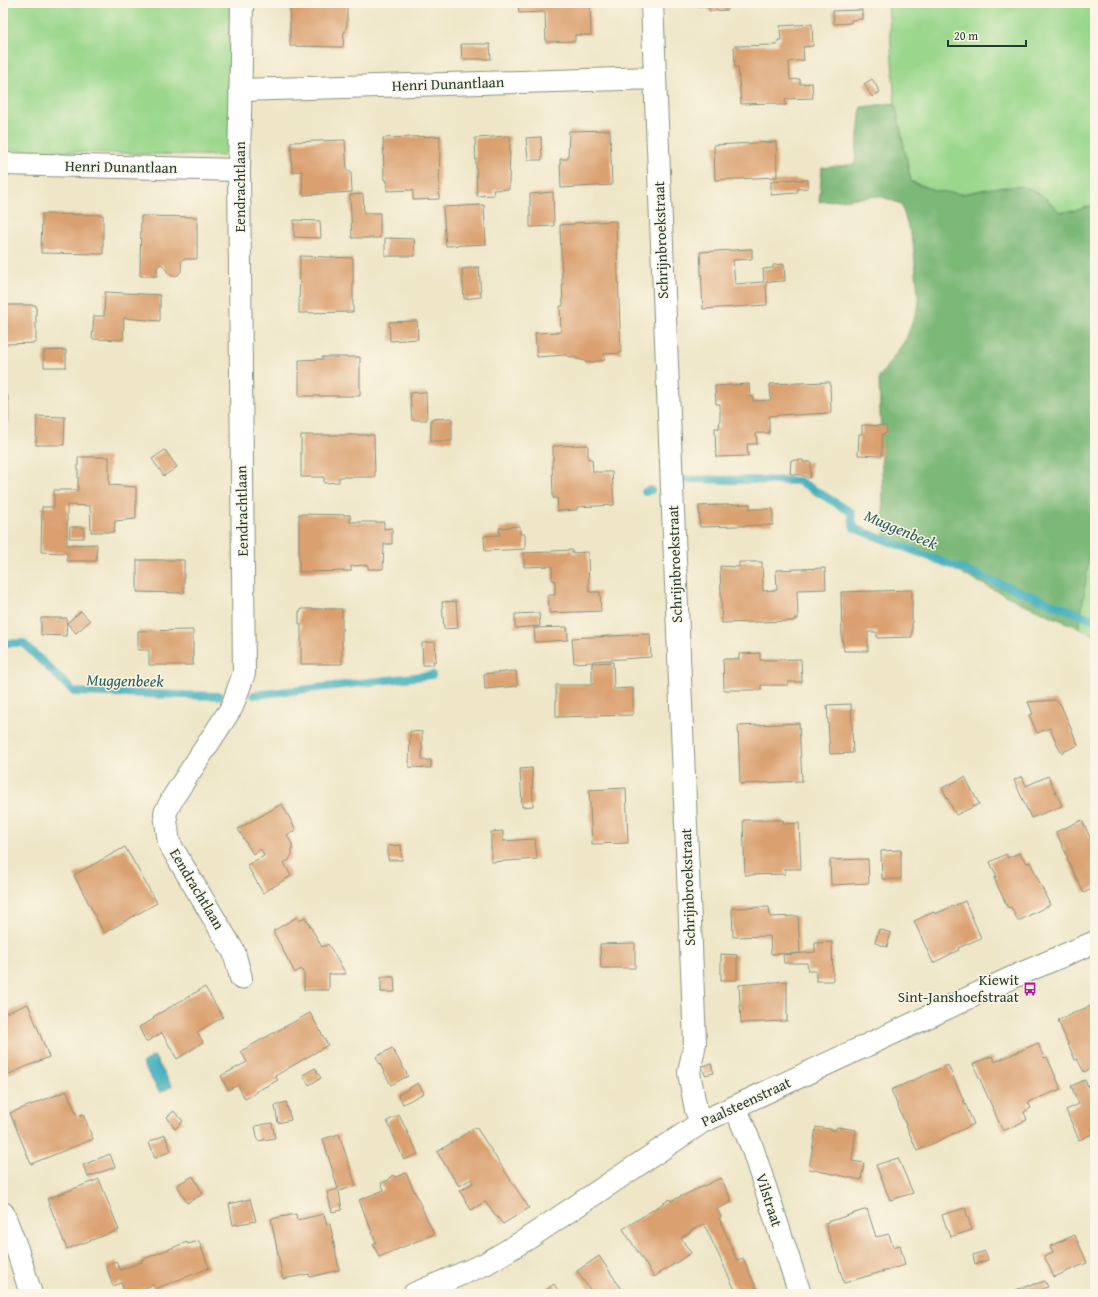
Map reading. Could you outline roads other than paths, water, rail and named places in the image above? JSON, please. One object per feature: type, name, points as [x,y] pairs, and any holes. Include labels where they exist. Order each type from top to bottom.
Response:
[{"type":"street","name":"Eendrachtlaan","points":[[241,978],[234,952],[169,843],[165,813],[174,796],[232,707],[244,673],[239,170],[242,3]]},
{"type":"street","name":"Schrijnbroekstraat","points":[[652,3],[694,1043],[689,1073],[696,1110],[702,1122]]},
{"type":"street","name":"Henri Dunantlaan","points":[[240,90],[655,78]]},
{"type":"street","name":"Henri Dunantlaan","points":[[3,164],[239,170]]},
{"type":"street","name":"Paalsteenstraat","points":[[414,1294],[486,1264],[527,1239],[702,1122],[1013,978],[1095,942]]},
{"type":"street","name":"Vilstraat","points":[[735,1107],[752,1147],[800,1294]]},
{"type":"street","points":[[3,1213],[17,1249],[31,1294]]},
{"type":"water","points":[[154,1056],[172,1086],[160,1093],[142,1063]]},
{"type":"waterway","name":"Muggenbeek","points":[[679,479],[799,481],[851,512],[854,528],[1095,620]]},
{"type":"waterway","name":"Muggenbeek","points":[[645,492],[651,490]]},
{"type":"waterway","name":"Muggenbeek","points":[[3,643],[23,643],[74,692],[219,696]]},
{"type":"waterway","name":"Muggenbeek","points":[[254,695],[432,675]]},
{"type":"place","name":"Kiewit Sint-Janshoefstraat","points":[[1030,989]]}]
